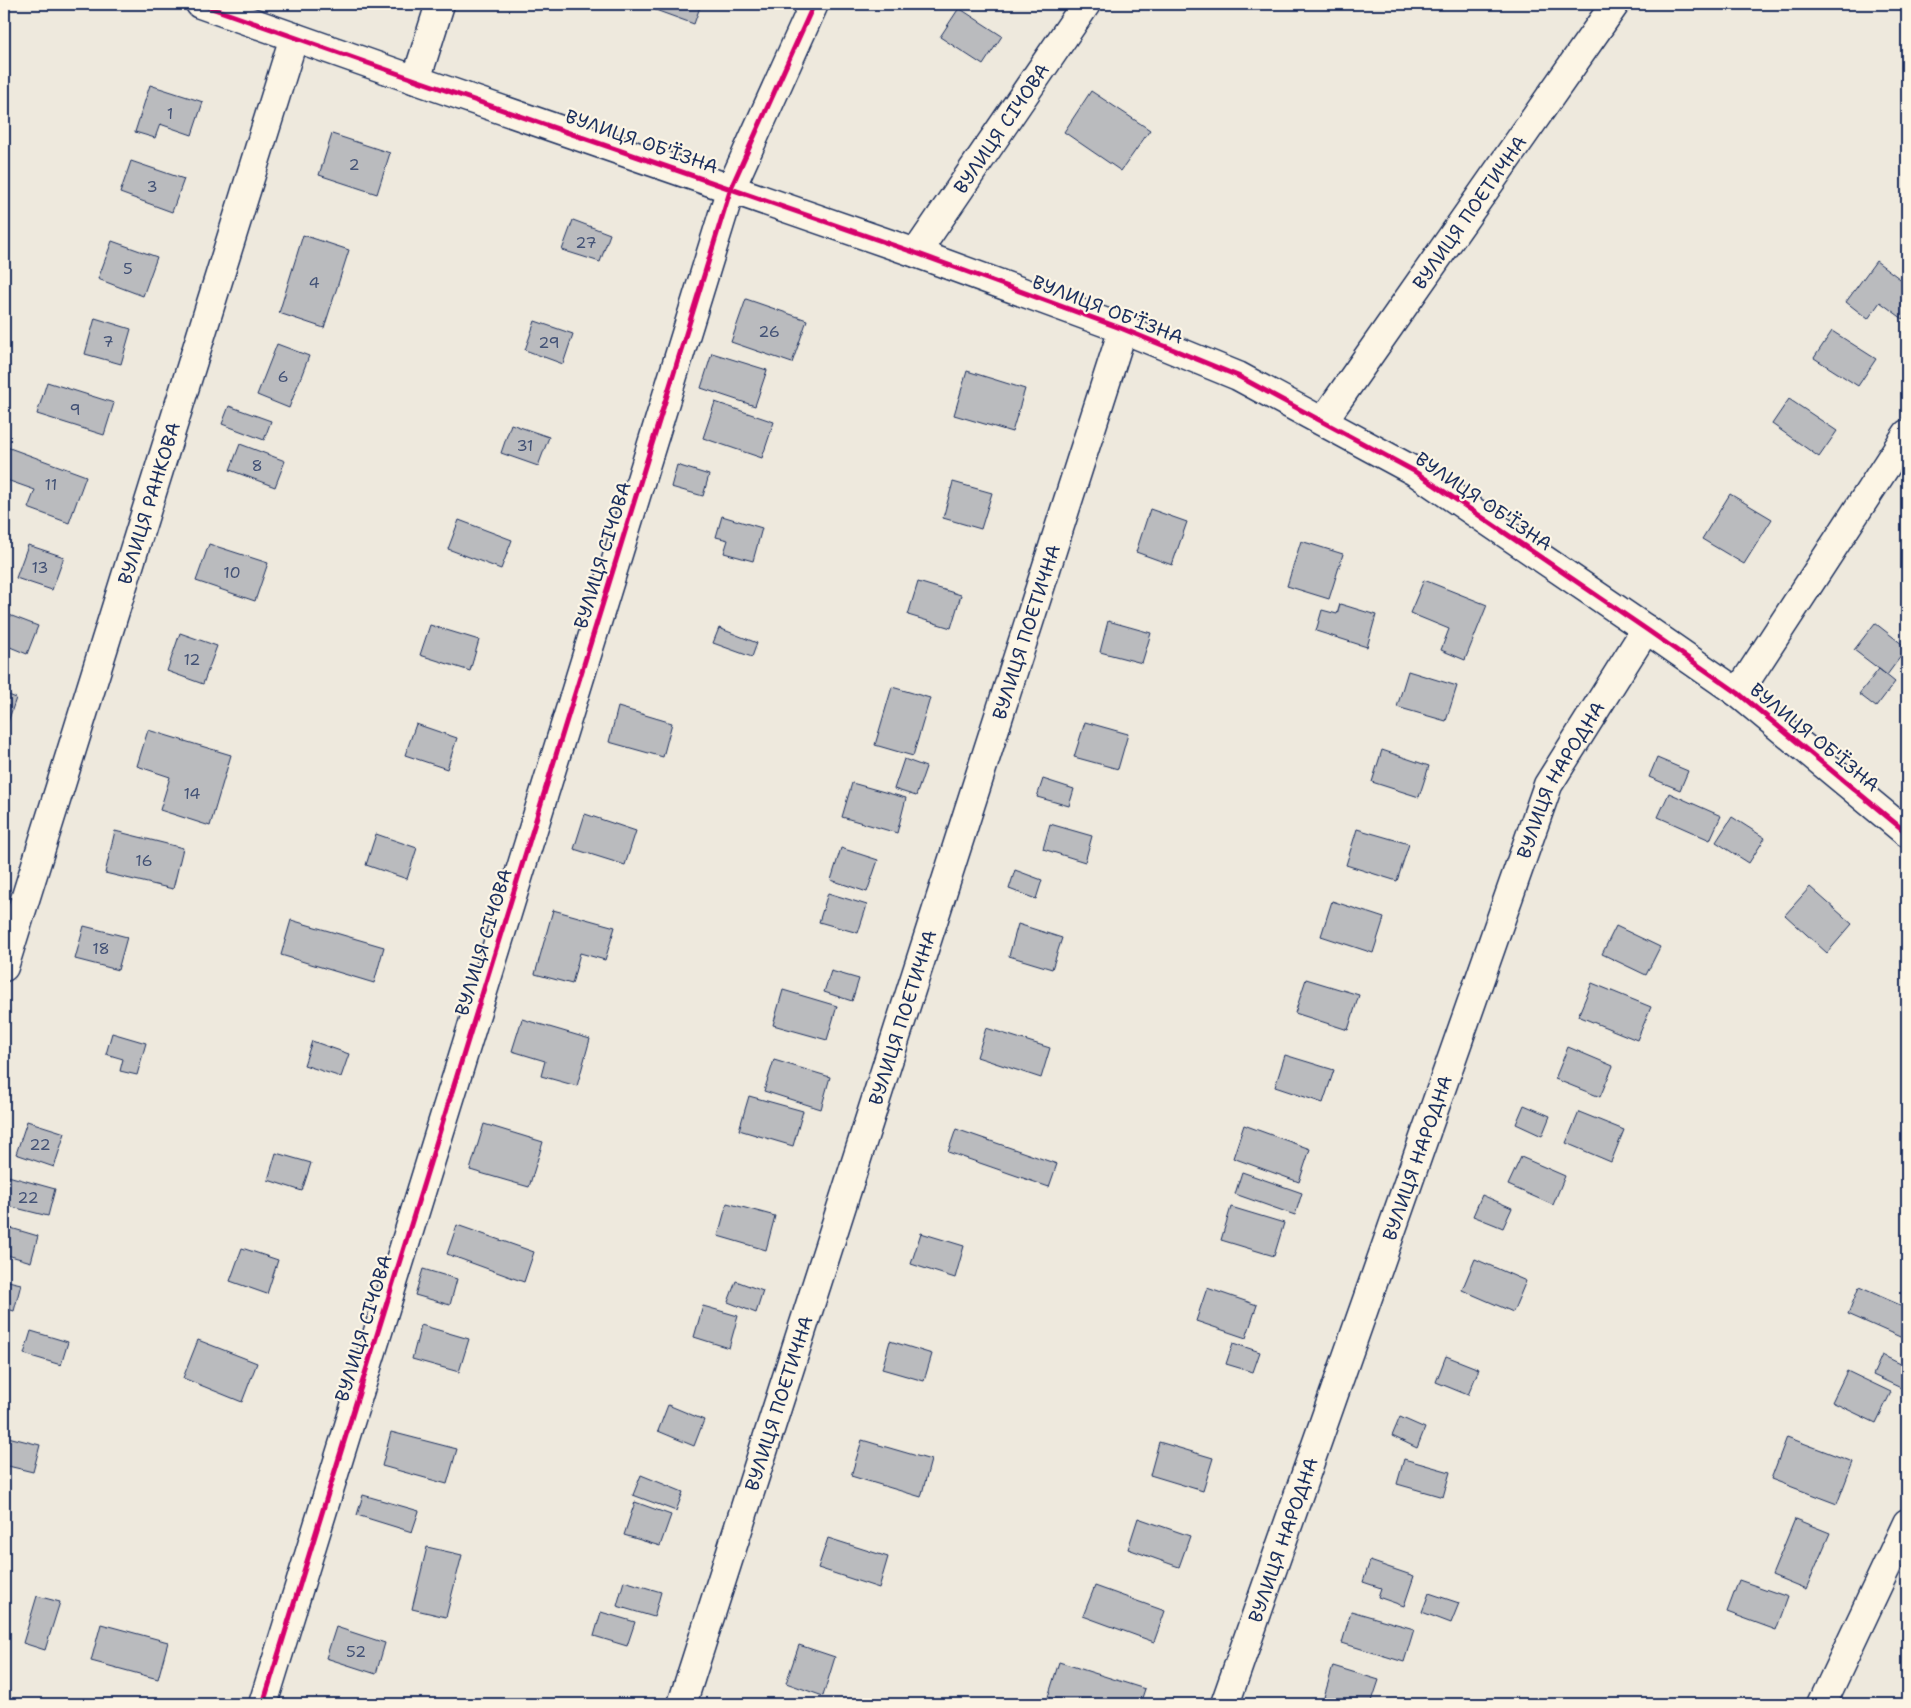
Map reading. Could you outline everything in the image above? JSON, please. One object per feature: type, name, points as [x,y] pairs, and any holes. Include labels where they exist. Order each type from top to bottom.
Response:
[{"type":"street","name":"ВУЛИЦЯ ОБ'ЇЗНА","points":[[200,4],[916,253],[1123,329],[1238,376],[1414,471],[1646,629],[1738,693],[1907,833]]},
{"type":"street","points":[[416,80],[440,4]]},
{"type":"street","name":"ВУЛИЦЯ СІЧОВА","points":[[263,1704],[731,188],[814,4]]},
{"type":"street","name":"ВУЛИЦЯ СІЧОВА","points":[[916,253],[1086,4]]},
{"type":"street","name":"ВУЛИЦЯ ПОЕТИЧНА","points":[[1323,421],[1615,4]]},
{"type":"street","name":"ВУЛИЦЯ РАНКОВА","points":[[4,968],[294,37]]},
{"type":"street","name":"ВУЛИЦЯ ПОЕТИЧНА","points":[[682,1704],[1123,329]]},
{"type":"street","points":[[1738,693],[1907,434]]},
{"type":"street","name":"ВУЛИЦЯ НАРОДНА","points":[[1225,1704],[1548,785],[1646,629]]},
{"type":"street","points":[[1822,1704],[1907,1523]]},
{"type":"building","points":[[639,4],[701,4],[694,24]]},
{"type":"building","points":[[959,8],[1002,36],[983,65],[940,37]]},
{"type":"building","points":[[150,85],[203,102],[192,135],[160,124],[155,138],[135,132]]},
{"type":"building","points":[[1091,91],[1150,130],[1121,171],[1064,132]]},
{"type":"building","points":[[332,134],[390,153],[377,194],[319,175]]},
{"type":"building","points":[[131,161],[184,179],[172,212],[120,193]]},
{"type":"building","points":[[573,220],[610,234],[600,262],[562,250]]},
{"type":"building","points":[[303,235],[349,250],[324,328],[279,313]]},
{"type":"building","points":[[112,241],[157,257],[143,296],[98,279]]},
{"type":"building","points":[[1876,261],[1907,284],[1907,313],[1903,319],[1880,302],[1868,319],[1846,302]]},
{"type":"building","points":[[746,299],[807,320],[792,363],[731,342]]},
{"type":"building","points":[[95,318],[131,329],[121,364],[85,354]]},
{"type":"building","points":[[535,321],[573,334],[563,364],[525,350]]},
{"type":"building","points":[[1832,331],[1876,359],[1858,386],[1814,358]]},
{"type":"building","points":[[277,344],[309,356],[289,408],[257,395]]},
{"type":"building","points":[[712,353],[767,370],[755,406],[701,388]]},
{"type":"building","points":[[967,371],[1025,389],[1012,432],[954,415]]},
{"type":"building","points":[[47,382],[114,403],[104,435],[37,414]]},
{"type":"building","points":[[1789,399],[1837,431],[1819,457],[1772,424]]},
{"type":"building","points":[[715,402],[774,422],[762,458],[703,438]]},
{"type":"building","points":[[229,406],[271,421],[264,440],[222,424]]},
{"type":"building","points":[[511,424],[549,437],[538,466],[501,453]]},
{"type":"building","points":[[240,444],[285,461],[275,487],[230,470]]},
{"type":"building","points":[[4,446],[86,476],[69,523],[28,508],[35,490],[4,479]]},
{"type":"building","points":[[677,465],[709,475],[703,496],[671,487]]},
{"type":"building","points":[[953,482],[992,493],[981,529],[943,518]]},
{"type":"building","points":[[1730,494],[1772,519],[1744,564],[1702,539]]},
{"type":"building","points":[[1150,509],[1187,522],[1172,565],[1136,552]]},
{"type":"building","points":[[722,516],[762,528],[753,561],[724,553],[728,540],[716,537]]},
{"type":"building","points":[[459,520],[512,540],[501,569],[448,549]]},
{"type":"building","points":[[1301,541],[1343,554],[1329,599],[1287,586]]},
{"type":"building","points":[[209,544],[268,563],[255,601],[196,581]]},
{"type":"building","points":[[28,545],[64,557],[52,590],[16,578]]},
{"type":"building","points":[[1424,580],[1487,605],[1465,660],[1441,650],[1449,629],[1410,613]]},
{"type":"building","points":[[918,582],[961,595],[951,628],[908,615]]},
{"type":"building","points":[[1340,604],[1376,615],[1367,647],[1316,631],[1322,610],[1337,614]]},
{"type":"building","points":[[4,613],[38,626],[27,654],[10,647],[6,658],[4,657]]},
{"type":"building","points":[[1108,621],[1151,633],[1142,663],[1100,652]]},
{"type":"building","points":[[1875,623],[1907,648],[1887,675],[1854,650]]},
{"type":"building","points":[[430,625],[479,640],[470,671],[420,655]]},
{"type":"building","points":[[719,628],[757,643],[752,657],[713,643]]},
{"type":"building","points":[[180,633],[217,646],[203,684],[167,671]]},
{"type":"building","points":[[1879,669],[1895,682],[1876,707],[1859,694]]},
{"type":"building","points":[[1408,671],[1457,686],[1446,721],[1397,707]]},
{"type":"building","points":[[892,687],[930,698],[913,756],[875,745]]},
{"type":"building","points":[[4,693],[16,698],[5,731],[4,731]]},
{"type":"building","points":[[618,707],[672,723],[663,757],[609,742]]},
{"type":"building","points":[[1085,722],[1128,734],[1118,769],[1074,757]]},
{"type":"building","points":[[416,724],[457,738],[447,769],[405,755]]},
{"type":"building","points":[[148,730],[231,755],[210,826],[160,810],[170,777],[137,766]]},
{"type":"building","points":[[1382,750],[1429,766],[1419,797],[1372,782]]},
{"type":"building","points":[[1657,758],[1688,771],[1680,790],[1649,777]]},
{"type":"building","points":[[904,759],[926,767],[916,796],[894,789]]},
{"type":"building","points":[[1043,779],[1074,789],[1069,806],[1037,797]]},
{"type":"building","points":[[852,783],[906,798],[897,833],[842,817]]},
{"type":"building","points":[[1669,793],[1721,816],[1710,840],[1658,817]]},
{"type":"building","points":[[585,814],[636,831],[625,865],[574,849]]},
{"type":"building","points":[[1732,817],[1765,838],[1749,863],[1716,842]]},
{"type":"building","points":[[1050,824],[1092,836],[1085,862],[1043,849]]},
{"type":"building","points":[[1357,829],[1409,844],[1397,881],[1346,865]]},
{"type":"building","points":[[115,831],[183,848],[173,889],[105,873]]},
{"type":"building","points":[[376,834],[417,848],[407,879],[366,865]]},
{"type":"building","points":[[841,848],[878,860],[867,892],[831,880]]},
{"type":"building","points":[[1015,870],[1042,880],[1036,899],[1009,889]]},
{"type":"building","points":[[1810,887],[1852,924],[1827,953],[1785,915]]},
{"type":"building","points":[[828,893],[867,905],[858,933],[819,922]]},
{"type":"building","points":[[1332,901],[1384,918],[1373,953],[1321,936]]},
{"type":"building","points":[[553,910],[615,927],[605,960],[580,953],[572,984],[535,974]]},
{"type":"building","points":[[291,920],[384,947],[374,983],[281,955]]},
{"type":"building","points":[[1018,924],[1062,938],[1052,969],[1009,956]]},
{"type":"building","points":[[84,926],[127,937],[118,970],[75,959]]},
{"type":"building","points":[[1616,926],[1660,947],[1646,975],[1602,954]]},
{"type":"building","points":[[831,971],[859,979],[852,1001],[824,992]]},
{"type":"building","points":[[1306,979],[1359,995],[1348,1030],[1295,1013]]},
{"type":"building","points":[[1592,983],[1651,1007],[1637,1040],[1578,1016]]},
{"type":"building","points":[[783,990],[837,1006],[827,1040],[773,1025]]},
{"type":"building","points":[[522,1019],[590,1039],[577,1086],[541,1076],[545,1061],[512,1051]]},
{"type":"building","points":[[986,1028],[1050,1048],[1041,1078],[977,1057]]},
{"type":"building","points":[[112,1033],[146,1043],[137,1075],[120,1071],[123,1059],[106,1054]]},
{"type":"building","points":[[312,1041],[349,1054],[341,1077],[304,1065]]},
{"type":"building","points":[[1568,1047],[1613,1066],[1600,1097],[1555,1079]]},
{"type":"building","points":[[1285,1055],[1334,1070],[1323,1103],[1275,1087]]},
{"type":"building","points":[[774,1060],[830,1077],[821,1109],[764,1091]]},
{"type":"building","points":[[749,1096],[803,1111],[793,1146],[739,1130]]},
{"type":"building","points":[[1524,1105],[1550,1116],[1542,1136],[1516,1124]]},
{"type":"building","points":[[1579,1112],[1624,1130],[1611,1162],[1566,1143]]},
{"type":"building","points":[[27,1121],[65,1133],[54,1167],[16,1154]]},
{"type":"building","points":[[484,1124],[543,1142],[529,1187],[470,1170]]},
{"type":"building","points":[[1244,1125],[1310,1149],[1299,1182],[1233,1158]]},
{"type":"building","points":[[956,1129],[1057,1164],[1049,1187],[948,1152]]},
{"type":"building","points":[[276,1153],[311,1163],[302,1191],[268,1180]]},
{"type":"building","points":[[1521,1157],[1565,1176],[1553,1205],[1508,1185]]},
{"type":"building","points":[[1242,1172],[1302,1193],[1295,1215],[1235,1194]]},
{"type":"building","points":[[8,1176],[55,1189],[48,1216],[4,1205],[4,1190]]},
{"type":"building","points":[[1482,1195],[1512,1208],[1503,1228],[1473,1216]]},
{"type":"building","points":[[727,1203],[775,1216],[766,1250],[718,1236]]},
{"type":"building","points":[[1231,1207],[1284,1223],[1274,1256],[1221,1240]]},
{"type":"building","points":[[457,1225],[534,1252],[524,1282],[447,1254]]},
{"type":"building","points":[[4,1226],[38,1236],[31,1262],[4,1254]]},
{"type":"building","points":[[921,1233],[964,1246],[955,1278],[911,1264]]},
{"type":"building","points":[[242,1248],[278,1260],[267,1294],[230,1281]]},
{"type":"building","points":[[1475,1259],[1526,1281],[1513,1312],[1462,1290]]},
{"type":"building","points":[[423,1269],[457,1279],[450,1305],[415,1295]]},
{"type":"building","points":[[4,1280],[21,1284],[14,1311],[4,1308]]},
{"type":"building","points":[[736,1281],[763,1291],[756,1313],[728,1302]]},
{"type":"building","points":[[1859,1287],[1907,1308],[1907,1340],[1848,1314]]},
{"type":"building","points":[[1207,1288],[1257,1305],[1246,1338],[1196,1321]]},
{"type":"building","points":[[703,1306],[738,1316],[729,1348],[694,1337]]},
{"type":"building","points":[[421,1325],[469,1339],[459,1372],[412,1359]]},
{"type":"building","points":[[31,1331],[68,1342],[61,1365],[24,1354]]},
{"type":"building","points":[[198,1340],[257,1363],[242,1402],[183,1378]]},
{"type":"building","points":[[890,1341],[932,1354],[924,1381],[882,1369]]},
{"type":"building","points":[[1233,1343],[1260,1352],[1253,1372],[1226,1364]]},
{"type":"building","points":[[1882,1355],[1907,1367],[1907,1374],[1901,1388],[1873,1375]]},
{"type":"building","points":[[1446,1356],[1479,1369],[1468,1395],[1436,1382]]},
{"type":"building","points":[[1847,1371],[1891,1392],[1876,1423],[1832,1402]]},
{"type":"building","points":[[668,1405],[704,1420],[694,1446],[658,1431]]},
{"type":"building","points":[[1400,1417],[1425,1428],[1417,1448],[1392,1436]]},
{"type":"building","points":[[391,1432],[457,1449],[447,1484],[382,1466]]},
{"type":"building","points":[[4,1436],[40,1445],[33,1472],[4,1465]]},
{"type":"building","points":[[1787,1437],[1853,1462],[1837,1504],[1771,1479]]},
{"type":"building","points":[[862,1440],[931,1460],[921,1497],[851,1476]]},
{"type":"building","points":[[1159,1442],[1213,1458],[1203,1491],[1150,1475]]},
{"type":"building","points":[[1404,1459],[1450,1472],[1443,1497],[1397,1484]]},
{"type":"building","points":[[641,1475],[683,1492],[676,1511],[633,1495]]},
{"type":"building","points":[[363,1495],[419,1511],[412,1532],[357,1515]]},
{"type":"building","points":[[635,1502],[671,1515],[660,1546],[624,1535]]},
{"type":"building","points":[[1138,1518],[1190,1536],[1179,1567],[1128,1549]]},
{"type":"building","points":[[1795,1519],[1830,1533],[1806,1589],[1772,1575]]},
{"type":"building","points":[[828,1538],[888,1557],[879,1588],[818,1568]]},
{"type":"building","points":[[427,1547],[462,1555],[446,1617],[412,1609]]},
{"type":"building","points":[[1370,1561],[1414,1576],[1404,1606],[1378,1597],[1381,1588],[1363,1582]]},
{"type":"building","points":[[1739,1580],[1788,1597],[1776,1630],[1727,1612]]},
{"type":"building","points":[[624,1581],[661,1592],[654,1617],[617,1606]]},
{"type":"building","points":[[1095,1586],[1165,1611],[1154,1642],[1083,1616]]},
{"type":"building","points":[[1429,1593],[1459,1603],[1451,1623],[1422,1612]]},
{"type":"building","points":[[37,1596],[60,1602],[45,1650],[23,1643]]},
{"type":"building","points":[[1351,1611],[1414,1629],[1404,1662],[1342,1643]]},
{"type":"building","points":[[601,1612],[635,1622],[627,1646],[594,1636]]},
{"type":"building","points":[[101,1624],[168,1642],[158,1679],[91,1661]]},
{"type":"building","points":[[336,1627],[385,1643],[376,1674],[326,1658]]},
{"type":"building","points":[[799,1645],[835,1657],[823,1696],[786,1683]]},
{"type":"building","points":[[1059,1662],[1145,1689],[1140,1704],[1070,1704],[1048,1697]]},
{"type":"building","points":[[1333,1666],[1379,1680],[1371,1704],[1349,1704],[1324,1697]]},
{"type":"building","points":[[1907,1685],[1907,1704],[1899,1704]]},
{"type":"cycle path","points":[[200,4],[916,253],[1123,329],[1238,376],[1414,471],[1646,629],[1738,693],[1907,833]]},
{"type":"cycle path","points":[[263,1704],[731,188],[814,4]]}]
